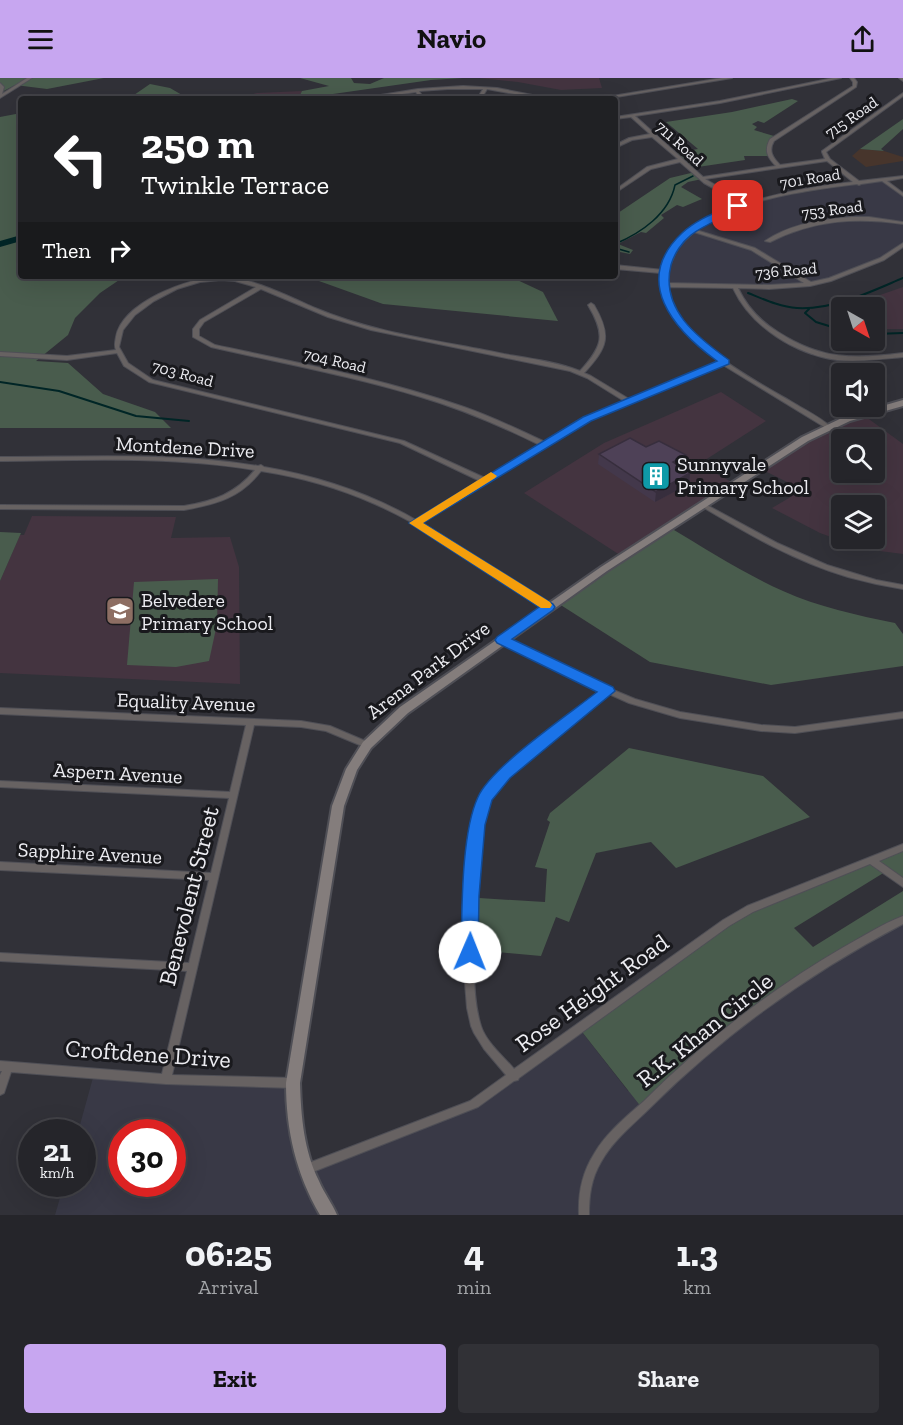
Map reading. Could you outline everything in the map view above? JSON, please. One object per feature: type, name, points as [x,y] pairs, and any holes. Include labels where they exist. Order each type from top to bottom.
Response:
[{"type":"street","points":[[0,96],[30,78]]},
{"type":"street","points":[[615,96],[730,78]]},
{"type":"street","points":[[618,118],[720,102],[839,78]]},
{"type":"street","points":[[779,167],[769,154],[768,146],[772,140],[855,86],[852,78]]},
{"type":"street","points":[[0,84],[0,96]]},
{"type":"street","points":[[383,96],[453,87],[486,88],[533,96]]},
{"type":"street","points":[[481,96],[486,88]]},
{"type":"street","points":[[417,92],[420,96]]},
{"type":"street","name":"715 Road","points":[[859,184],[828,160],[824,154],[826,149],[903,94]]},
{"type":"street","name":"711 Road","points":[[632,116],[702,178],[745,204]]},
{"type":"street","points":[[618,146],[631,139],[654,135]]},
{"type":"street","points":[[618,190],[649,168],[681,160]]},
{"type":"street","points":[[702,178],[828,160]]},
{"type":"street","name":"701 Road","points":[[828,426],[708,350],[682,325],[667,302],[663,285],[664,272],[672,250],[692,230],[717,214],[745,204],[903,177]]},
{"type":"street","points":[[883,180],[903,195]]},
{"type":"street","name":"753 Road","points":[[768,241],[796,227],[856,218],[871,217],[903,223]]},
{"type":"street","points":[[692,230],[753,249],[810,285]]},
{"type":"street","name":"736 Road","points":[[663,285],[735,287],[810,285],[882,259],[903,244]]},
{"type":"street","points":[[618,267],[664,272]]},
{"type":"street","points":[[0,354],[67,358],[116,352],[116,340],[123,324],[138,311],[178,285],[211,279]]},
{"type":"street","points":[[233,279],[343,321],[581,373],[628,401]]},
{"type":"street","points":[[735,287],[747,310],[759,323],[807,352],[824,357],[852,360],[903,355]]},
{"type":"street","name":"704 Road","points":[[259,288],[202,321],[196,329],[196,337],[213,346],[432,397],[488,417],[544,444]]},
{"type":"street","points":[[581,373],[598,354],[604,333],[602,323],[591,305]]},
{"type":"street","name":"703 Road","points":[[116,352],[130,369],[151,381],[402,442],[483,480]]},
{"type":"street","points":[[415,523],[587,419],[725,362]]},
{"type":"street","name":"Arena Park Drive","points":[[328,1215],[305,1170],[297,1141],[292,1109],[293,1083],[338,806],[352,770],[367,745],[404,710],[549,607],[805,439],[828,426],[903,403]]},
{"type":"street","name":"Montdene Drive","points":[[0,459],[202,461],[261,468],[320,481],[379,503],[549,607]]},
{"type":"street","points":[[0,507],[184,508],[207,504],[239,492],[249,484],[261,468]]},
{"type":"street","points":[[703,505],[783,550],[821,567],[859,579],[903,587]]},
{"type":"street","points":[[502,640],[608,691],[632,701],[680,715],[770,729],[811,729],[903,715]]},
{"type":"street","points":[[514,1077],[482,1039],[471,1010],[469,995],[471,896],[481,807],[490,790],[504,774],[608,691]]},
{"type":"street","name":"Equality Avenue","points":[[0,711],[312,725],[327,728],[367,745]]},
{"type":"street","name":"Benevolent Street","points":[[165,1079],[251,722]]},
{"type":"street","name":"Aspern Avenue","points":[[0,784],[234,795]]},
{"type":"street","name":"Rose Height Road","points":[[305,1170],[453,1115],[474,1104],[726,923],[750,909],[903,847]]},
{"type":"street","points":[[871,860],[903,884]]},
{"type":"street","name":"Sapphire Avenue","points":[[0,866],[214,877]]},
{"type":"street","name":"R.K. Khan Circle","points":[[584,1215],[587,1181],[593,1165],[606,1147],[652,1098],[706,1051],[776,997],[838,956],[903,920]]},
{"type":"street","points":[[0,957],[192,967]]},
{"type":"street","points":[[0,1090],[4,1066]]},
{"type":"street","name":"Croftdene Drive","points":[[4,1066],[165,1079],[293,1083]]},
{"type":"shaded area","points":[[479,78],[599,78],[602,88],[561,90]]},
{"type":"shaded area","points":[[302,91],[302,96],[246,96],[257,93]]},
{"type":"shaded area","points":[[860,149],[884,151],[903,157],[903,161],[866,167],[852,156]]},
{"type":"shaded area","points":[[884,180],[903,195],[903,245],[889,256],[832,279],[790,287],[664,285],[666,264],[685,235],[729,209],[777,197]]},
{"type":"shaded area","points":[[903,287],[903,329],[885,329],[885,297],[874,297]]},
{"type":"shaded area","points":[[721,392],[766,421],[699,464],[735,484],[623,557],[524,493],[604,443]]},
{"type":"shaded area","points":[[855,417],[866,417],[882,429],[831,429],[831,483],[885,483],[885,431],[903,444],[903,554],[864,549],[885,549],[885,495],[831,495],[831,537],[772,508],[789,498],[799,488],[759,468],[794,445]]},
{"type":"shaded area","name":"Belvedere Primary School","points":[[32,516],[176,517],[171,538],[230,537],[239,567],[240,684],[0,673],[0,581],[20,535],[24,535]]},
{"type":"shaded area","points":[[903,921],[903,1215],[55,1215],[60,1197],[96,1197],[96,1119],[82,1119],[94,1074],[294,1083],[306,1169],[453,1114],[579,1028],[628,1091]]},
{"type":"green space","points":[[0,78],[104,78],[47,89],[15,85],[0,93]]},
{"type":"green space","points":[[300,78],[351,78],[354,83],[370,84],[384,78],[463,78],[431,80],[319,96],[300,95],[302,91],[329,86]]},
{"type":"green space","points":[[150,84],[170,88],[184,96],[125,96],[134,95]]},
{"type":"green space","points":[[792,99],[798,101],[764,123],[758,121],[752,124],[757,127],[754,130],[774,136],[767,148],[768,156],[744,156],[745,160],[691,168],[674,153],[698,149],[666,122],[732,112]]},
{"type":"green space","points":[[18,114],[18,279],[121,279],[100,293],[75,318],[68,335],[36,361],[68,363],[103,394],[155,412],[171,428],[0,428],[0,117]]},
{"type":"green space","points":[[903,119],[903,129],[881,149],[884,151],[860,149]]},
{"type":"green space","points":[[695,172],[702,179],[688,182],[681,187],[702,199],[683,207],[677,205],[661,215],[664,218],[646,233],[641,232],[618,244],[618,213],[670,178]]},
{"type":"green space","points":[[618,244],[633,250],[630,254],[618,252]]},
{"type":"green space","points":[[313,279],[515,279],[543,292],[558,321],[383,304]]},
{"type":"green space","points":[[669,527],[739,569],[797,597],[852,614],[895,623],[903,634],[903,666],[771,685],[650,662],[556,602]]},
{"type":"green space","points":[[0,532],[21,533],[0,581]]},
{"type":"green space","points":[[218,579],[217,624],[209,661],[176,667],[127,665],[134,582]]},
{"type":"green space","points":[[629,748],[763,776],[810,817],[676,868],[651,842],[596,853],[569,922],[556,917],[541,956],[476,950],[479,898],[545,902],[547,869],[535,867],[550,822],[547,820],[550,813]]},
{"type":"green space","points":[[903,847],[903,883],[885,872],[794,928],[813,947],[903,891],[903,921],[775,999],[642,1108],[579,1028],[726,922]]},
{"type":"building","points":[[630,438],[646,447],[659,441],[686,455],[673,462],[690,473],[656,492],[599,454]]},
{"type":"waterway","points":[[618,242],[644,228],[660,214],[667,205],[675,185],[693,176]]},
{"type":"waterway","points":[[0,244],[18,239]]},
{"type":"waterway","points":[[618,249],[629,252]]},
{"type":"waterway","points":[[748,293],[784,306],[811,308],[852,299],[903,278]]},
{"type":"waterway","points":[[809,309],[805,313],[816,322],[831,327]]},
{"type":"waterway","points":[[885,334],[903,333]]},
{"type":"waterway","points":[[0,382],[59,391],[136,416],[189,421]]},
{"type":"slow traffic","points":[[491,476],[415,523],[546,605]]},
{"type":"place","name":"Sunnyvale Primary School","points":[[656,476]]},
{"type":"place","name":"Belvedere Primary School","points":[[120,611]]},
{"type":"route","points":[[470,952],[471,896],[478,825],[485,798],[496,781],[504,774],[608,691],[502,640],[549,607],[415,523],[587,419],[725,362],[699,343],[677,320],[666,298],[663,285],[666,263],[677,243],[705,220],[738,206]]}]
